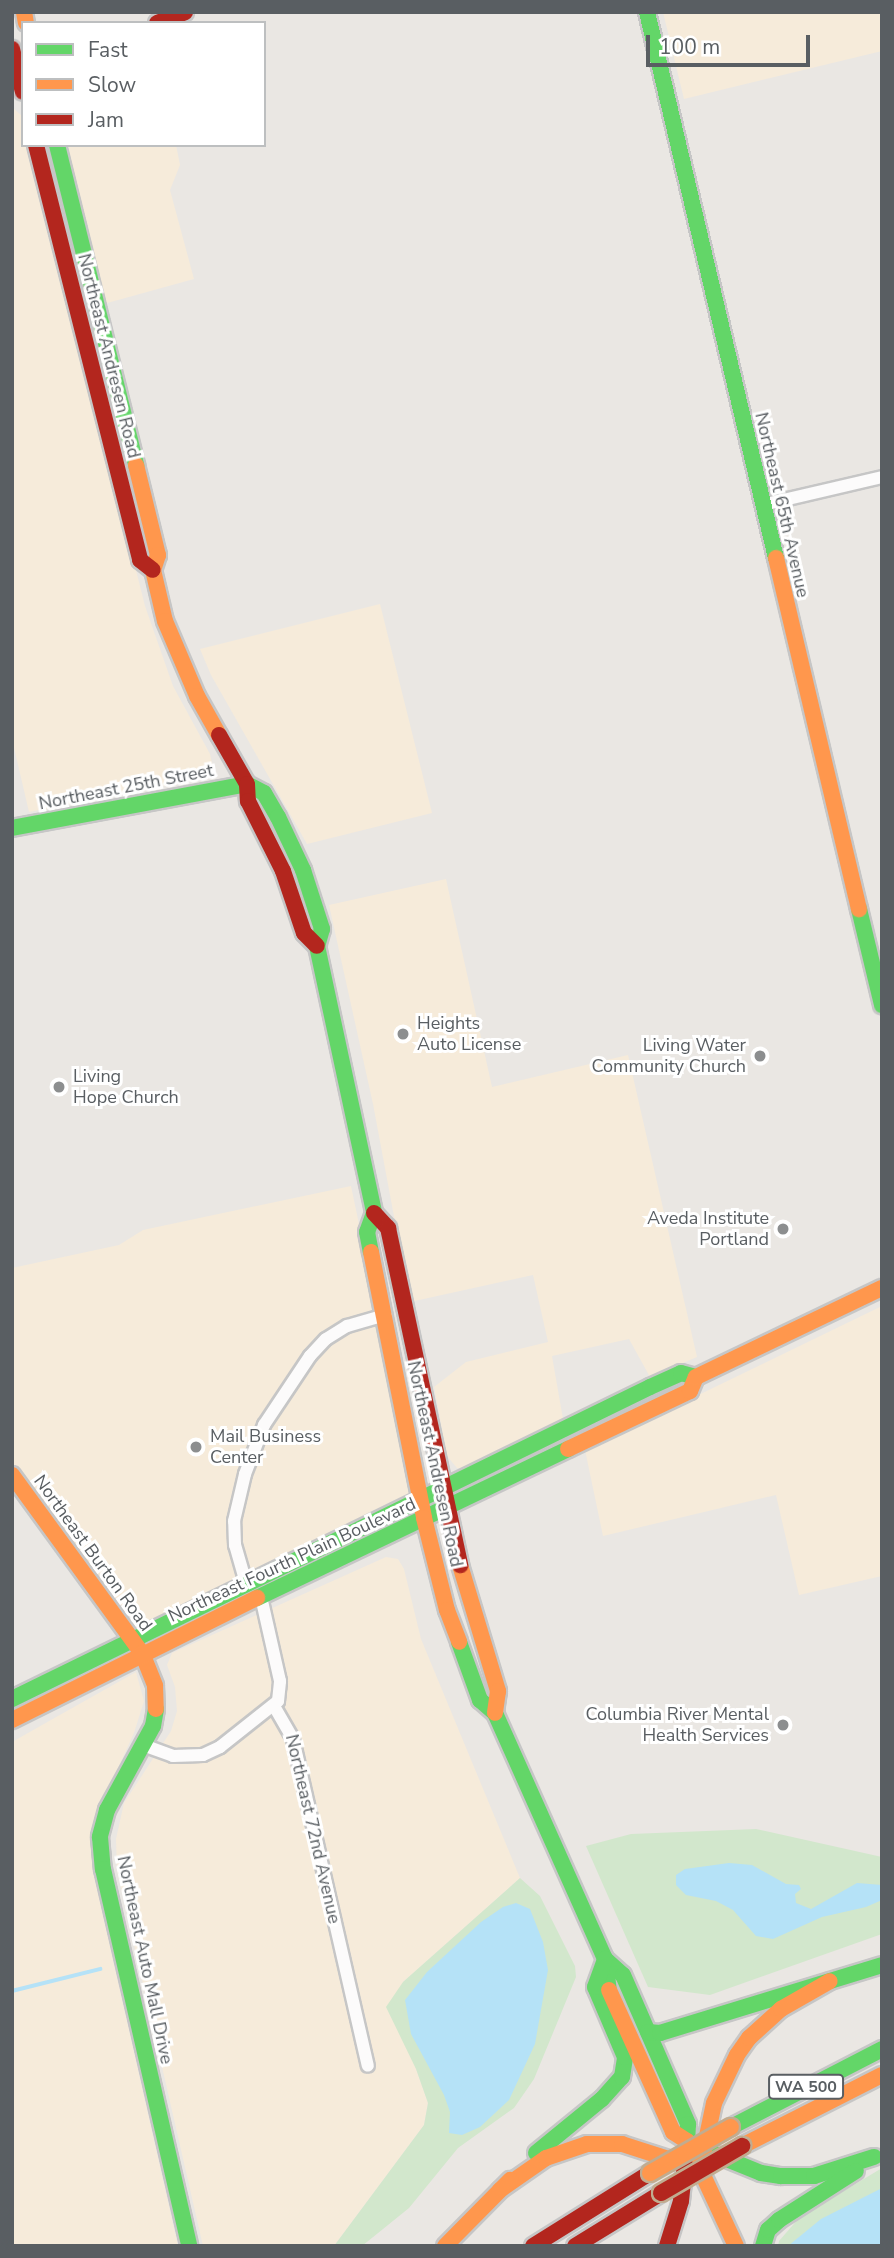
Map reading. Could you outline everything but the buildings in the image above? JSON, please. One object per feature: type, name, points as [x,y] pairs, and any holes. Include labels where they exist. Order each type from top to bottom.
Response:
[{"type":"main road","points":[[162,21],[185,12]]},
{"type":"main road","name":"Northeast 65th Avenue","points":[[647,12],[882,1005]]},
{"type":"main road","points":[[12,49],[20,85]]},
{"type":"main road","name":"Northeast Andresen Road","points":[[37,147],[140,560],[153,570]]},
{"type":"main road","name":"Northeast Andresen Road","points":[[57,147],[158,555],[153,570],[165,621],[185,671],[247,784],[264,793],[295,851],[322,929],[317,946],[374,1213],[388,1228],[444,1487],[446,1508],[471,1612],[498,1691],[495,1713]]},
{"type":"main road","name":"Northeast 25th Street","points":[[12,828],[247,784]]},
{"type":"main road","points":[[374,1213],[367,1232],[380,1245],[391,1292],[402,1295]]},
{"type":"main road","name":"Northeast Andresen Road","points":[[367,1232],[424,1518],[447,1610],[469,1673],[480,1700],[495,1713],[605,1959],[606,1984],[673,2132],[687,2141],[688,2124],[623,1975],[605,1959]]},
{"type":"main road","name":"Northeast Fourth Plain Boulevard","points":[[12,1699],[131,1638],[681,1373],[696,1377],[882,1288]]},
{"type":"main road","points":[[385,1315],[395,1315],[402,1345],[416,1358]]},
{"type":"main road","name":"Northeast Fourth Plain Boulevard","points":[[12,1720],[142,1653],[690,1391],[696,1377]]},
{"type":"main road","name":"Northeast Burton Road","points":[[12,1475],[142,1653]]},
{"type":"main road","name":"Northeast Auto Mall Drive","points":[[142,1653],[150,1669],[157,1701],[153,1726],[107,1810],[100,1837],[103,1869],[189,2246]]},
{"type":"main road","points":[[445,2246],[530,2158],[602,2099],[622,2077],[625,2057],[595,1987],[605,1959]]},
{"type":"main road","points":[[648,2032],[660,2033],[882,1965]]},
{"type":"main road","points":[[667,2246],[692,2166],[703,2149],[720,2088],[749,2038],[781,2009],[830,1981]]},
{"type":"main road","name":"WA 500","points":[[533,2246],[650,2173],[731,2127],[882,2049]]},
{"type":"main road","name":"WA 500","points":[[575,2246],[742,2146],[882,2075]]},
{"type":"main road","points":[[687,2141],[752,2170],[781,2176],[814,2176],[878,2155]]},
{"type":"main road","points":[[687,2141],[692,2166],[736,2246]]},
{"type":"main road","points":[[500,2190],[546,2158],[587,2144],[622,2144],[692,2166]]},
{"type":"main road","points":[[763,2246],[768,2230],[779,2220],[878,2155]]},
{"type":"street","points":[[762,505],[882,477]]},
{"type":"street","points":[[246,1583],[235,1545],[234,1521],[248,1464],[264,1424],[310,1356],[326,1339],[347,1326],[385,1315]]},
{"type":"street","points":[[143,1745],[173,1756],[203,1755],[220,1747],[274,1706],[281,1689],[261,1597]]},
{"type":"street","name":"Northeast 72nd Avenue","points":[[274,1706],[293,1739],[368,2066]]},
{"type":"shaded area","points":[[663,12],[882,12],[882,51],[684,99]]},
{"type":"shaded area","points":[[12,107],[21,115],[21,147],[30,147],[145,606],[173,686],[210,754],[212,763],[209,772],[199,779],[29,812],[12,739]]},
{"type":"shaded area","points":[[61,147],[176,147],[180,165],[170,190],[194,279],[100,305]]},
{"type":"shaded area","points":[[380,604],[432,813],[307,844],[211,675],[200,649]]},
{"type":"shaded area","points":[[446,879],[492,1087],[628,1055],[697,1357],[650,1377],[629,1339],[552,1356],[563,1419],[464,1469],[457,1468],[447,1456],[434,1387],[466,1362],[548,1342],[533,1275],[410,1302],[373,1104],[329,905]]},
{"type":"shaded area","points":[[351,1186],[414,1485],[408,1498],[142,1626],[136,1624],[12,1462],[12,1268],[119,1245],[143,1230]]},
{"type":"shaded area","points":[[882,1306],[882,1576],[799,1595],[776,1495],[603,1536],[585,1450]]},
{"type":"shaded area","points":[[386,1557],[398,1559],[404,1569],[421,1639],[520,1878],[403,1982],[416,2069],[428,2103],[424,2125],[334,2246],[203,2246],[117,1870],[116,1839],[124,1803],[171,1731],[177,1711],[175,1687],[167,1665],[172,1653]]},
{"type":"shaded area","points":[[136,1672],[144,1701],[134,1733],[98,1812],[92,1843],[93,1872],[178,2246],[12,2246],[12,1742]]},
{"type":"green space","points":[[756,1829],[882,1857],[882,1934],[710,1995],[648,1987],[586,1846],[631,1834]]},
{"type":"green space","points":[[520,1878],[540,1896],[575,1966],[576,1977],[534,2079],[514,2108],[458,2148],[409,2208],[362,2246],[334,2246],[424,2125],[428,2103],[416,2069],[386,2007],[403,1982]]},
{"type":"green space","points":[[882,2168],[882,2246],[778,2246],[779,2241],[799,2218]]},
{"type":"water","points":[[729,1863],[752,1865],[786,1884],[799,1885],[801,1889],[795,1894],[796,1903],[811,1909],[857,1883],[882,1885],[882,1900],[866,1907],[822,1917],[773,1939],[756,1936],[733,1910],[716,1901],[686,1895],[676,1885],[676,1875],[685,1869]]},
{"type":"water","points":[[516,1903],[530,1909],[543,1942],[548,1970],[535,2044],[509,2100],[480,2127],[462,2135],[449,2133],[450,2112],[444,2095],[411,2034],[405,2000],[427,1972],[481,1922],[503,1907]]},
{"type":"water","points":[[882,2188],[882,2246],[788,2246],[821,2219]]},
{"type":"waterway","points":[[12,1991],[100,1969]]},
{"type":"traffic: fast","points":[[647,12],[776,558]]},
{"type":"traffic: fast","points":[[57,147],[136,465]]},
{"type":"traffic: fast","points":[[12,828],[247,784]]},
{"type":"traffic: fast","points":[[247,784],[264,793],[278,817],[303,870],[322,929],[317,946],[374,1213],[367,1232],[371,1252]]},
{"type":"traffic: fast","points":[[859,909],[882,1005]]},
{"type":"traffic: fast","points":[[12,1699],[650,1387],[681,1373],[696,1377]]},
{"type":"traffic: fast","points":[[257,1598],[568,1449]]},
{"type":"traffic: fast","points":[[459,1642],[480,1700],[495,1713],[605,1959],[609,1990]]},
{"type":"traffic: fast","points":[[156,1709],[153,1726],[107,1810],[100,1837],[103,1869],[189,2246]]},
{"type":"traffic: fast","points":[[605,1959],[623,1975],[688,2124],[687,2141]]},
{"type":"traffic: fast","points":[[536,2153],[602,2099],[622,2077],[625,2057],[595,1987],[605,1959]]},
{"type":"traffic: fast","points":[[648,2032],[660,2033],[882,1965]]},
{"type":"traffic: fast","points":[[731,2127],[882,2049]]},
{"type":"traffic: fast","points":[[707,2151],[761,2173],[781,2176],[814,2176],[874,2157]]},
{"type":"traffic: fast","points":[[763,2246],[768,2230],[779,2220],[856,2171]]},
{"type":"traffic: slow","points":[[24,12],[26,21]]},
{"type":"traffic: slow","points":[[136,465],[158,555],[153,570],[165,621],[197,696],[219,735]]},
{"type":"traffic: slow","points":[[776,558],[859,909]]},
{"type":"traffic: slow","points":[[371,1252],[424,1518],[447,1610],[459,1642]]},
{"type":"traffic: slow","points":[[568,1449],[690,1391],[696,1377],[882,1288]]},
{"type":"traffic: slow","points":[[12,1475],[142,1653],[155,1686],[156,1709]]},
{"type":"traffic: slow","points":[[460,1565],[498,1691],[495,1713]]},
{"type":"traffic: slow","points":[[12,1720],[257,1598]]},
{"type":"traffic: slow","points":[[500,2190],[546,2158],[587,2144],[622,2144],[700,2169],[714,2103],[737,2055],[749,2038],[781,2009],[830,1981]]},
{"type":"traffic: slow","points":[[609,1990],[673,2132],[687,2141],[736,2246]]},
{"type":"traffic: slow","points":[[742,2146],[882,2075]]},
{"type":"traffic: slow","points":[[650,2173],[731,2127]]},
{"type":"traffic: slow","points":[[445,2246],[510,2180]]},
{"type":"traffic: jam","points":[[162,21],[185,12]]},
{"type":"traffic: jam","points":[[12,49],[21,84]]},
{"type":"traffic: jam","points":[[37,147],[140,560],[153,570]]},
{"type":"traffic: jam","points":[[219,735],[247,784],[248,801],[283,871],[304,933],[317,946]]},
{"type":"traffic: jam","points":[[374,1213],[388,1228],[460,1565]]},
{"type":"traffic: jam","points":[[661,2193],[742,2146]]},
{"type":"traffic: jam","points":[[667,2246],[681,2201],[685,2164]]},
{"type":"traffic: jam","points":[[533,2246],[650,2173]]},
{"type":"traffic: jam","points":[[575,2246],[661,2193]]},
{"type":"place","name":"Heights Auto License","points":[[403,1034]]},
{"type":"place","name":"Living Water Community Church","points":[[760,1056]]},
{"type":"place","name":"Living Hope Church","points":[[59,1087]]},
{"type":"place","name":"Aveda Institute Portland","points":[[783,1229]]},
{"type":"place","name":"Mail Business Center","points":[[196,1447]]},
{"type":"place","name":"Columbia River Mental Health Services","points":[[783,1725]]}]
